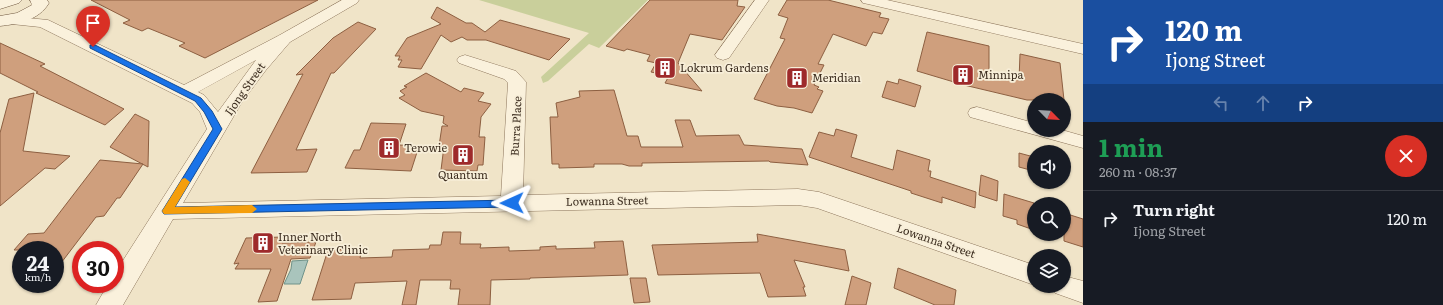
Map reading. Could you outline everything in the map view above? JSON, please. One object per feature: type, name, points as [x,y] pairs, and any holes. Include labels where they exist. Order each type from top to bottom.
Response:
[{"type":"street","points":[[0,4],[14,0]]},
{"type":"street","name":"Ijong Street","points":[[184,92],[284,39],[352,0]]},
{"type":"street","points":[[723,55],[762,0]]},
{"type":"street","points":[[868,0],[1083,49]]},
{"type":"street","points":[[2,21],[24,16],[41,2]]},
{"type":"street","points":[[41,2],[43,23]]},
{"type":"street","points":[[2,21],[43,23],[198,99],[208,111],[217,129]]},
{"type":"street","name":"Ijong Street","points":[[110,305],[243,89],[260,66],[284,39]]},
{"type":"street","name":"Burra Place","points":[[465,60],[510,75],[518,82],[512,203]]},
{"type":"street","points":[[977,113],[1027,127]]},
{"type":"street","points":[[1065,137],[1083,142]]},
{"type":"street","name":"Lowanna Street","points":[[167,211],[798,197],[819,200],[1027,273]]},
{"type":"street","points":[[1071,288],[1083,292]]},
{"type":"green space","points":[[479,0],[648,0],[599,48],[589,44],[548,81],[543,83],[541,77],[589,33]]},
{"type":"water","points":[[308,260],[300,284],[284,284],[291,269],[292,261]]},
{"type":"building","points":[[91,0],[318,0],[205,58],[179,46],[185,43],[148,28],[142,31],[123,23],[130,20]]},
{"type":"building","points":[[650,0],[738,0],[737,6],[745,7],[722,40],[690,34],[678,63],[702,91],[665,83],[669,76],[651,72],[656,63],[647,61],[650,55],[627,49],[624,51],[606,46]]},
{"type":"building","points":[[787,0],[828,0],[881,13],[879,17],[889,19],[882,34],[873,32],[866,46],[833,34],[818,64],[824,65],[814,85],[819,87],[817,89],[823,91],[812,113],[794,108],[777,106],[754,99],[785,39],[780,38],[788,18],[778,15]]},
{"type":"building","points":[[437,7],[466,23],[472,23],[485,32],[500,20],[570,39],[549,60],[486,40],[467,40],[462,37],[451,42],[441,35],[421,69],[398,67],[402,60],[398,60],[400,56],[395,56],[407,38],[441,24],[431,18]]},
{"type":"building","points":[[358,22],[376,29],[334,73],[331,73],[296,150],[317,149],[307,172],[251,173],[303,74],[296,75],[333,38]]},
{"type":"building","points":[[927,32],[989,46],[989,72],[1019,80],[1020,54],[1060,63],[1063,93],[1027,93],[1027,100],[964,85],[917,71]]},
{"type":"building","points":[[0,43],[45,64],[40,66],[124,109],[105,125],[36,93],[38,92],[0,73]]},
{"type":"building","points":[[426,73],[461,92],[464,88],[484,93],[478,101],[491,104],[481,117],[479,137],[485,137],[483,165],[478,165],[477,171],[441,170],[444,146],[439,146],[442,126],[448,126],[443,123],[444,116],[421,111],[399,98],[405,95],[400,91],[407,87],[404,86]]},
{"type":"building","points":[[899,79],[921,86],[915,107],[882,97],[887,81],[898,84]]},
{"type":"building","points":[[614,90],[627,136],[638,136],[641,147],[683,147],[675,120],[690,120],[696,136],[739,135],[744,145],[802,149],[808,165],[769,161],[642,163],[642,166],[594,164],[594,167],[559,168],[559,164],[552,164],[550,117],[558,117],[556,103],[580,97],[579,91]]},
{"type":"building","points":[[34,93],[23,151],[70,156],[55,169],[45,168],[0,206],[0,133],[9,99]]},
{"type":"building","points":[[135,114],[149,121],[148,167],[110,147]]},
{"type":"building","name":"Terowie","points":[[371,123],[406,124],[399,145],[419,146],[411,171],[345,168],[354,150],[360,150]]},
{"type":"building","points":[[836,129],[857,135],[851,157],[893,170],[897,150],[930,160],[928,171],[931,171],[930,177],[976,192],[975,208],[942,197],[942,203],[911,193],[911,191],[809,157],[819,132],[834,136]]},
{"type":"building","points":[[1019,153],[1027,155],[1027,169],[1019,167]]},
{"type":"building","points":[[100,160],[143,164],[120,198],[117,198],[104,216],[96,217],[78,241],[72,241],[72,249],[64,259],[64,241],[22,241],[28,234],[44,233]]},
{"type":"building","points":[[981,175],[998,181],[997,201],[979,195]]},
{"type":"building","points":[[1004,194],[1027,201],[1027,228],[1017,224],[1017,220],[1003,216]]},
{"type":"building","points":[[1071,215],[1083,219],[1083,247],[1064,241],[1071,241]]},
{"type":"building","points":[[443,232],[461,232],[460,244],[481,244],[480,248],[509,247],[509,251],[540,250],[540,247],[556,246],[556,249],[595,248],[594,242],[623,241],[628,275],[491,280],[490,305],[458,305],[460,289],[450,289],[451,280],[420,280],[416,305],[402,305],[407,281],[355,283],[351,299],[312,300],[328,250],[362,249],[360,258],[392,257],[393,250],[429,249],[430,245],[441,245]]},
{"type":"building","points":[[757,234],[845,250],[849,271],[794,260],[805,287],[803,287],[806,296],[768,297],[760,273],[658,275],[652,245],[758,242]]},
{"type":"building","points":[[284,237],[282,243],[316,242],[310,258],[291,259],[277,301],[258,302],[271,269],[235,269],[239,263],[234,264],[246,238]]},
{"type":"building","points":[[898,268],[956,290],[954,305],[935,305],[894,288]]},
{"type":"building","points":[[852,276],[871,283],[866,305],[845,305]]},
{"type":"building","points":[[630,278],[646,278],[650,302],[634,303]]},
{"type":"slow traffic","points":[[185,182],[167,211],[252,209]]},
{"type":"place","name":"Lokrum Gardens","points":[[665,68]]},
{"type":"place","name":"Minnipa","points":[[963,75]]},
{"type":"place","name":"Meridian","points":[[797,78]]},
{"type":"place","name":"Terowie","points":[[389,148]]},
{"type":"place","name":"Quantum","points":[[463,155]]},
{"type":"place","name":"Inner North Veterinary Clinic","points":[[263,243]]},
{"type":"route","points":[[93,47],[198,99],[208,111],[217,129],[167,211],[512,203]]}]
